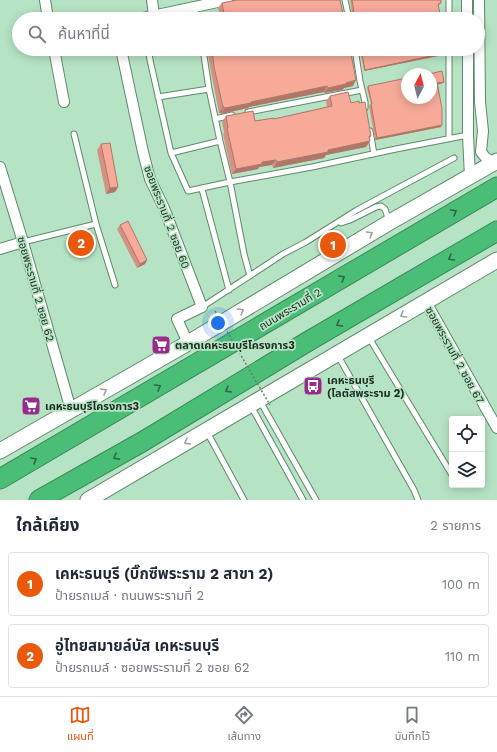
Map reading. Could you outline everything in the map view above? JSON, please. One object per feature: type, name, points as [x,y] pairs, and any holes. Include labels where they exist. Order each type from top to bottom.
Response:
[{"type":"highway","name":"ถนนพระรามที่ 2","points":[[0,479],[497,187]]},
{"type":"highway","points":[[39,500],[142,442],[307,342],[497,231]]},
{"type":"main road","points":[[1,447],[70,410],[188,343],[390,222],[495,162]]},
{"type":"main road","points":[[96,498],[207,431],[260,403],[337,354],[497,260]]},
{"type":"street","points":[[45,0],[47,12]]},
{"type":"street","points":[[152,0],[154,12]]},
{"type":"street","points":[[172,12],[227,0]]},
{"type":"street","points":[[467,0],[467,12]]},
{"type":"street","points":[[479,0],[479,12]]},
{"type":"street","points":[[55,56],[64,102]]},
{"type":"street","name":"ซอยพระรามที่ 2 ซอย 60","points":[[122,56],[150,179],[164,208],[202,307]]},
{"type":"street","points":[[468,56],[468,135],[470,177]]},
{"type":"street","points":[[480,56],[480,102],[483,131],[481,152],[485,157],[495,162]]},
{"type":"street","name":"ซอยพระรามที่ 2 ซอย 62","points":[[0,167],[23,242],[70,410]]},
{"type":"street","points":[[0,249],[23,242]]},
{"type":"street","name":"ซอยพระรามที่ 2 ซอย 67","points":[[426,302],[497,428]]},
{"type":"street","points":[[188,343],[177,319],[202,307]]},
{"type":"lane","points":[[345,0],[348,12]]},
{"type":"lane","points":[[444,0],[449,12]]},
{"type":"lane","points":[[449,0],[449,12]]},
{"type":"lane","points":[[194,7],[195,12]]},
{"type":"lane","points":[[149,56],[171,152],[188,192],[230,182],[468,135]]},
{"type":"lane","points":[[204,56],[215,119],[250,276]]},
{"type":"lane","points":[[356,56],[366,111]]},
{"type":"lane","points":[[449,56],[449,138]]},
{"type":"lane","points":[[158,97],[209,89]]},
{"type":"lane","points":[[246,112],[362,90]]},
{"type":"lane","points":[[215,119],[238,114]]},
{"type":"lane","points":[[368,123],[374,154]]},
{"type":"lane","points":[[74,134],[96,224],[115,285]]},
{"type":"lane","points":[[171,152],[220,141]]},
{"type":"lane","points":[[202,307],[283,254],[376,200],[454,158]]},
{"type":"lane","points":[[202,189],[229,290]]},
{"type":"lane","points":[[332,226],[350,220],[379,206],[385,209],[390,222]]},
{"type":"lane","points":[[23,242],[96,224]]},
{"type":"lane","points":[[368,336],[449,470]]},
{"type":"lane","points":[[337,354],[414,490],[418,500]]},
{"type":"lane","points":[[260,403],[303,500]]},
{"type":"lane","points":[[260,403],[316,500]]},
{"type":"lane","points":[[207,431],[244,500]]},
{"type":"path","points":[[216,311],[260,403]]},
{"type":"building","points":[[237,0],[340,0],[343,12],[224,12],[222,3]]},
{"type":"building","points":[[352,0],[441,0],[441,3],[438,4],[440,12],[354,12]]},
{"type":"building","points":[[213,56],[351,56],[356,80],[328,88],[327,86],[225,108],[223,107]]},
{"type":"building","points":[[362,56],[431,56],[365,70]]},
{"type":"building","points":[[442,71],[444,82],[437,83],[437,72]]},
{"type":"building","points":[[401,79],[401,104],[437,104],[437,83],[442,108],[442,125],[377,138],[368,86]]},
{"type":"building","points":[[348,92],[351,103],[359,101],[359,103],[365,102],[371,136],[369,136],[370,141],[328,150],[328,152],[277,162],[276,160],[262,162],[262,164],[236,169],[227,128],[226,116],[253,111],[255,121],[274,119],[332,106],[330,96]]},
{"type":"building","points":[[110,143],[118,187],[110,188],[101,144]]},
{"type":"building","points":[[128,221],[147,260],[140,264],[120,225]]},
{"type":"building","points":[[91,235],[94,249],[78,252],[75,238]]},
{"type":"place","name":"อู่ไทยสมายล์บัส เคหะธนบุรี","points":[[81,243]]},
{"type":"place","name":"เคหะธนบุรี (บิ๊กซีพระราม 2 สาขา 2)","points":[[333,245]]},
{"type":"place","name":"ตลาดเคหะธนบุรีโครงการ3","points":[[161,345]]},
{"type":"place","name":"เคหะธนบุรี (โลตัสพระราม 2)","points":[[313,386]]},
{"type":"place","name":"เคหะธนบุรีโครงการ3","points":[[31,406]]}]
